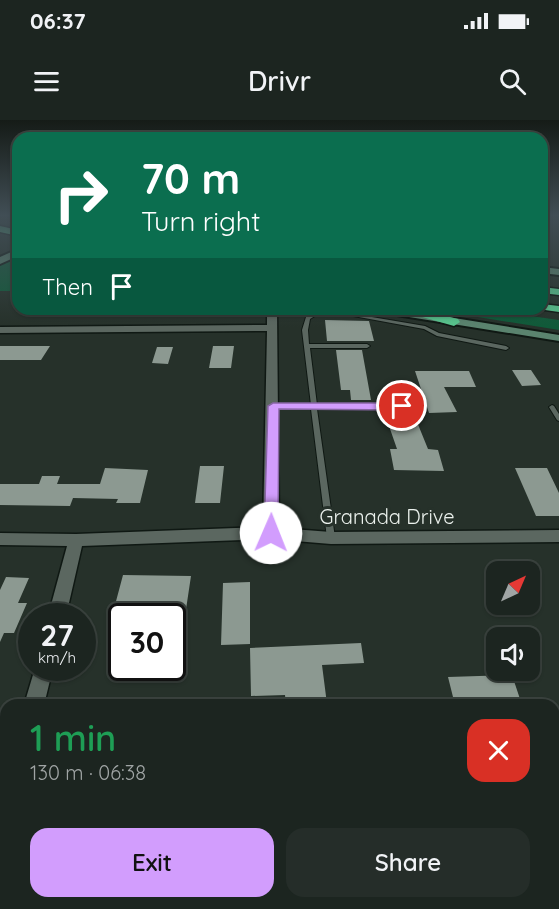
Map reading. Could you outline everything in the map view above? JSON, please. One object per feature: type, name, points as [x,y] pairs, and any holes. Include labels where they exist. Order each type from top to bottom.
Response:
[{"type":"highway","points":[[428,315],[454,322]]},
{"type":"main road","points":[[413,315],[559,338]]},
{"type":"street","points":[[271,533],[272,315]]},
{"type":"street","points":[[0,330],[271,328]]},
{"type":"street","name":"Granada Drive","points":[[0,539],[76,540],[271,533],[331,538],[559,536]]},
{"type":"street","points":[[60,603],[76,540]]},
{"type":"street","points":[[36,699],[40,681]]},
{"type":"lane","points":[[313,315],[308,318],[305,330],[331,538]]},
{"type":"lane","points":[[338,315],[379,319],[425,328],[438,334],[506,348]]},
{"type":"lane","points":[[307,346],[367,346]]},
{"type":"lane","points":[[273,406],[402,406],[393,385]]},
{"type":"lane","points":[[552,408],[559,419]]},
{"type":"green space","points":[[12,260],[12,291],[0,291],[0,265]]},
{"type":"green space","points":[[465,315],[524,315],[559,320],[559,330]]},
{"type":"building","points":[[325,320],[369,321],[374,341],[327,341]]},
{"type":"building","points":[[0,346],[50,346],[41,360],[0,360]]},
{"type":"building","points":[[213,346],[234,346],[231,368],[209,368]]},
{"type":"building","points":[[157,347],[173,347],[168,364],[152,363]]},
{"type":"building","points":[[336,350],[362,350],[371,400],[351,400],[350,390],[341,390]]},
{"type":"building","points":[[512,370],[531,370],[541,385],[522,386]]},
{"type":"building","points":[[415,371],[469,371],[476,387],[444,387],[457,412],[429,413]]},
{"type":"building","points":[[417,422],[428,449],[438,450],[444,471],[394,470],[390,449],[397,449],[388,423]]},
{"type":"building","points":[[200,466],[224,466],[220,503],[195,503]]},
{"type":"building","points":[[105,468],[148,470],[140,503],[116,503],[118,499],[73,498],[70,506],[0,505],[0,484],[39,484],[42,476],[60,476],[57,484],[100,484]]},
{"type":"building","points":[[515,468],[547,468],[559,493],[559,516],[536,516]]},
{"type":"building","points":[[123,575],[191,576],[186,609],[186,603],[116,603]]},
{"type":"building","points":[[6,577],[29,578],[18,603],[18,624],[14,633],[4,633],[0,642],[0,590]]},
{"type":"building","points":[[250,582],[250,644],[221,645],[223,583]]},
{"type":"building","points":[[361,643],[364,663],[322,665],[326,699],[285,699],[285,695],[251,696],[250,648]]},
{"type":"building","points":[[486,676],[486,681],[514,681],[520,699],[454,699],[448,677]]},
{"type":"route","points":[[271,533],[273,406],[402,406]]}]
